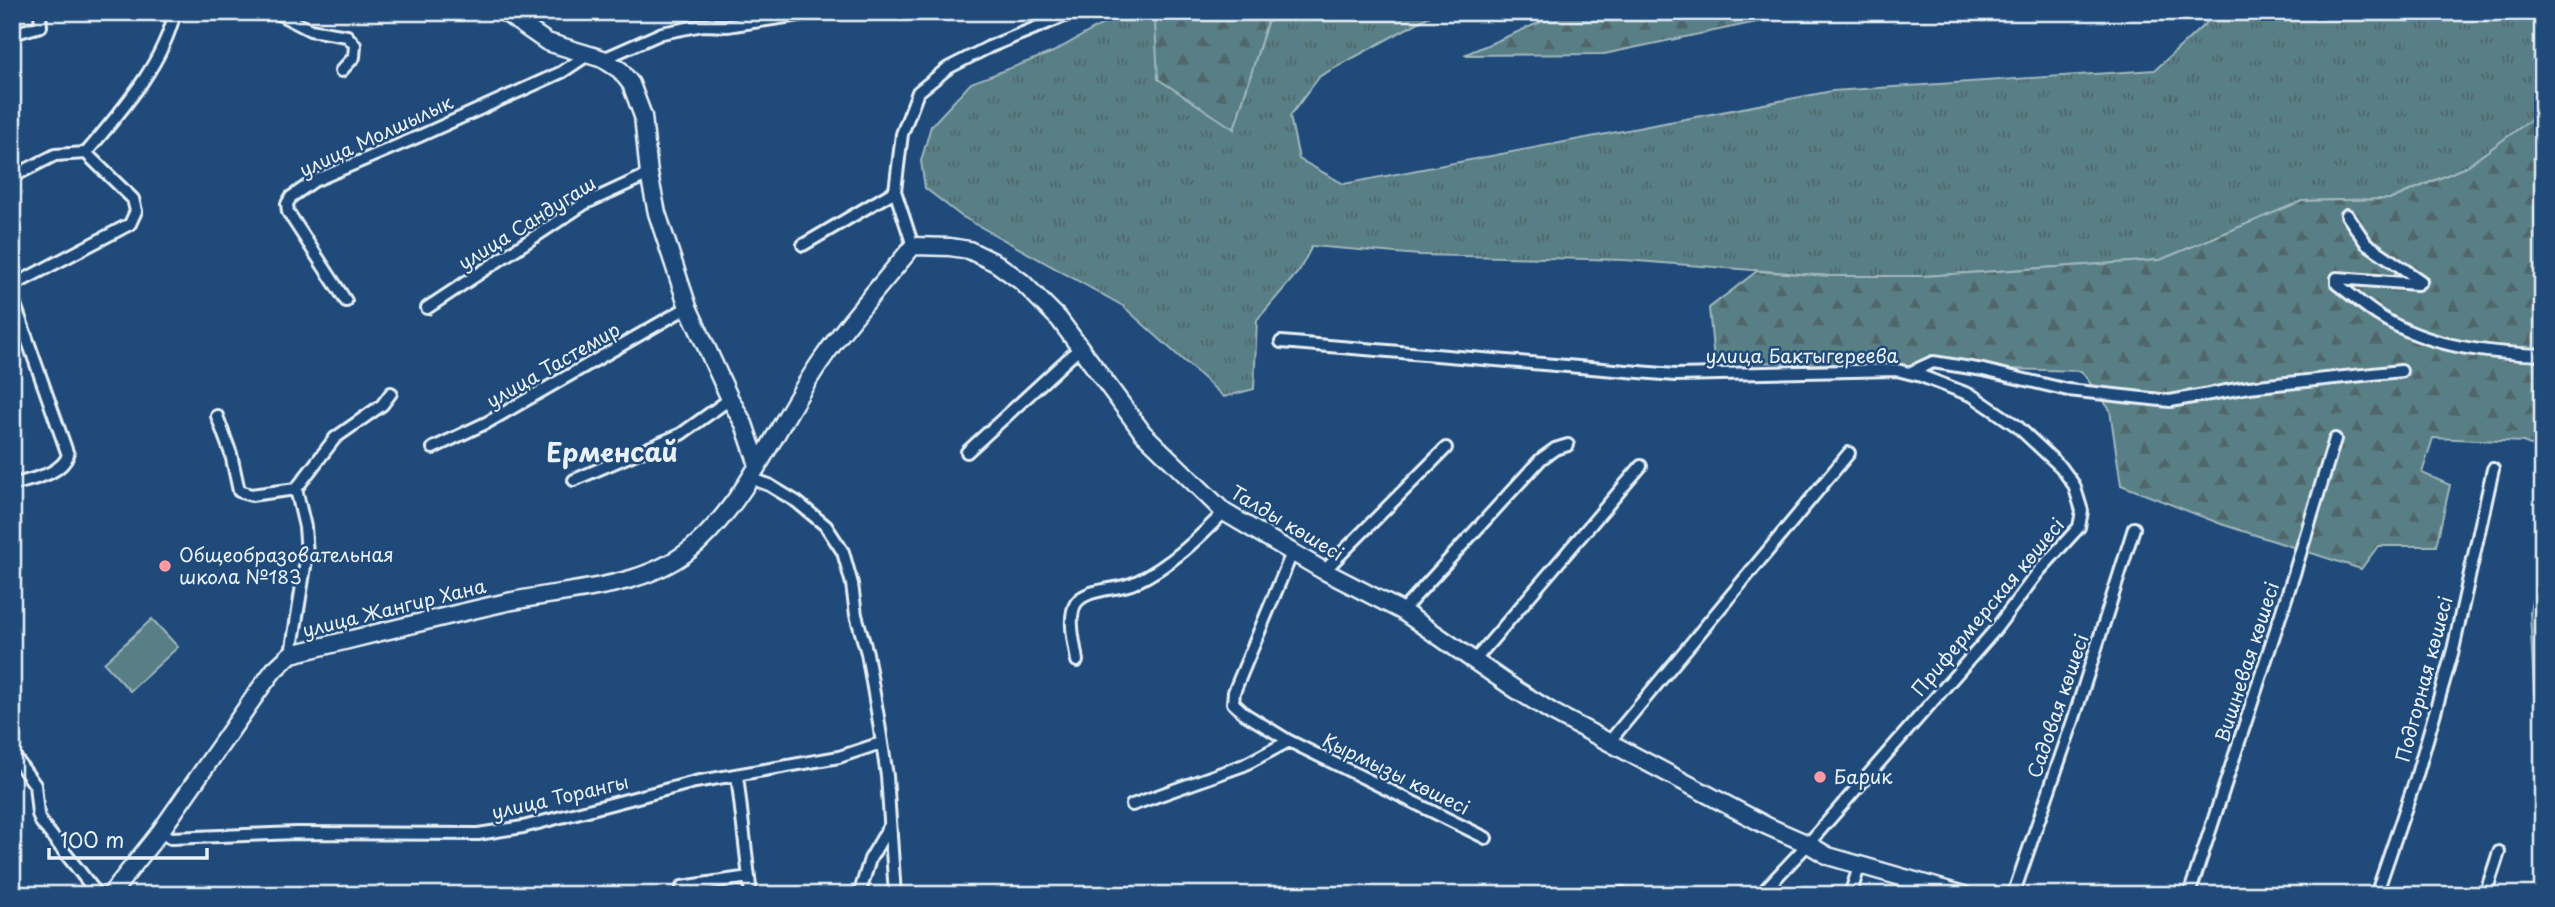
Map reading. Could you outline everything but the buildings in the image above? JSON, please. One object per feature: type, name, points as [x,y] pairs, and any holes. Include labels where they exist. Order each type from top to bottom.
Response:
[{"type":"street","points":[[12,34],[41,26],[40,12]]},
{"type":"street","points":[[12,177],[55,155],[86,153],[126,106],[153,64],[173,24],[175,12]]},
{"type":"street","points":[[275,12],[310,30],[347,36],[355,46],[354,57],[341,71]]},
{"type":"street","points":[[504,12],[547,41],[620,70],[631,84],[638,97],[645,128],[649,174],[657,213],[688,307],[730,400],[744,424],[754,472],[827,526],[843,552],[873,684],[887,776],[895,895]]},
{"type":"street","points":[[699,12],[703,25]]},
{"type":"street","points":[[913,246],[895,191],[902,134],[918,92],[948,68],[979,52],[1074,12]]},
{"type":"street","points":[[595,58],[662,33],[703,25],[727,26],[812,13]]},
{"type":"street","name":"улица Молшылык","points":[[346,302],[288,212],[287,204],[291,197],[314,181],[595,58]]},
{"type":"street","points":[[12,286],[131,224],[136,211],[133,199],[86,153]]},
{"type":"street","name":"улица Сандугаш","points":[[426,308],[584,204],[649,174]]},
{"type":"street","points":[[803,245],[895,191]]},
{"type":"street","points":[[2347,215],[2374,249],[2421,281],[2417,284],[2337,278],[2337,284],[2382,317],[2439,344],[2497,353],[2543,355]]},
{"type":"street","name":"Талды көшесі","points":[[913,246],[969,250],[996,263],[1031,291],[1059,319],[1143,433],[1224,512],[1324,571],[1402,611],[1552,712],[1756,821],[1828,856],[1964,895]]},
{"type":"street","name":"улица Жангир Хана","points":[[110,895],[160,832],[274,670],[291,654],[525,598],[603,586],[667,565],[698,543],[754,472],[823,358],[913,246]]},
{"type":"street","points":[[12,296],[68,454],[65,463],[57,469],[12,485]]},
{"type":"street","name":"улица Тастемир","points":[[433,449],[488,422],[688,307]]},
{"type":"street","name":"улица Бактыгереева","points":[[1282,342],[1675,375],[1866,370],[1897,370],[1909,373],[1933,362],[1983,370],[2068,390],[2170,401],[2249,387],[2401,371]]},
{"type":"street","points":[[967,452],[1081,347]]},
{"type":"street","name":"Прифермерская көшесі","points":[[1760,895],[1994,631],[2039,571],[2079,527],[2082,511],[2074,485],[2061,467],[2017,426],[1973,396],[1909,373]]},
{"type":"street","points":[[217,416],[231,454],[239,491],[251,495],[296,489],[335,438],[382,405],[391,393]]},
{"type":"street","points":[[574,480],[681,435],[730,400]]},
{"type":"street","name":"Вишневая көшесі","points":[[2189,895],[2294,575],[2335,439]]},
{"type":"street","points":[[1402,611],[1541,459],[1555,449],[1568,445]]},
{"type":"street","points":[[1324,571],[1446,448]]},
{"type":"street","points":[[1609,742],[1849,453]]},
{"type":"street","points":[[1474,661],[1641,466]]},
{"type":"street","name":"Подгорная көшесі","points":[[2376,895],[2416,778],[2453,650],[2493,468]]},
{"type":"street","points":[[291,654],[307,554],[305,527],[296,489]]},
{"type":"street","points":[[1077,662],[1072,619],[1074,607],[1082,596],[1135,583],[1191,546],[1224,512]]},
{"type":"street","name":"Садовая көшесі","points":[[2013,895],[2074,718],[2134,528]]},
{"type":"street","name":"Қырмызы көшесі","points":[[1292,553],[1234,692],[1233,703],[1245,714],[1289,741],[1486,838]]},
{"type":"street","points":[[1132,805],[1244,765],[1289,741]]},
{"type":"street","name":"улица Торангы","points":[[160,832],[171,838],[296,833],[478,834],[523,827],[695,782],[839,757],[881,743]]},
{"type":"street","points":[[12,753],[34,785],[41,822],[98,895]]},
{"type":"street","points":[[737,775],[751,895]]},
{"type":"street","points":[[859,895],[870,859],[890,825]]},
{"type":"street","points":[[2485,895],[2499,852]]},
{"type":"street","points":[[1850,895],[1859,867]]},
{"type":"street","points":[[682,887],[749,877]]},
{"type":"green space","points":[[1124,12],[1169,12],[1155,23],[1234,129],[1267,22],[1292,12],[1437,12],[1320,76],[1290,116],[1299,159],[1344,184],[1832,91],[2155,70],[2206,23],[2213,12],[2543,12],[2543,111],[2466,167],[2391,199],[2302,201],[2160,260],[1924,276],[1829,276],[1624,260],[1420,255],[1312,246],[1299,271],[1257,320],[1254,389],[1224,397],[1123,306],[961,216],[925,188],[921,161],[931,126],[971,83],[1053,52]]},
{"type":"green space","points":[[1169,12],[1292,12],[1267,22],[1234,129],[1158,79],[1155,23]]},
{"type":"green space","points":[[1564,12],[1805,12],[1604,54],[1464,55]]},
{"type":"green space","points":[[2543,111],[2543,450],[2523,442],[2433,438],[2422,473],[2450,485],[2436,546],[2378,546],[2361,569],[2221,524],[2121,485],[2110,410],[2081,371],[1714,361],[1709,308],[1757,271],[1829,276],[1924,276],[2160,260],[2302,201],[2392,199],[2466,167]]},
{"type":"green space","points":[[2543,545],[2543,693],[2534,693],[2530,612]]},
{"type":"green space","points":[[152,619],[178,647],[130,691],[104,663]]},
{"type":"place","name":"Общеобразовательная школа №183","points":[[165,566]]},
{"type":"place","name":"Барик","points":[[1820,777]]},
{"type":"district","name":"Ерменсай","points":[[612,453]]}]
